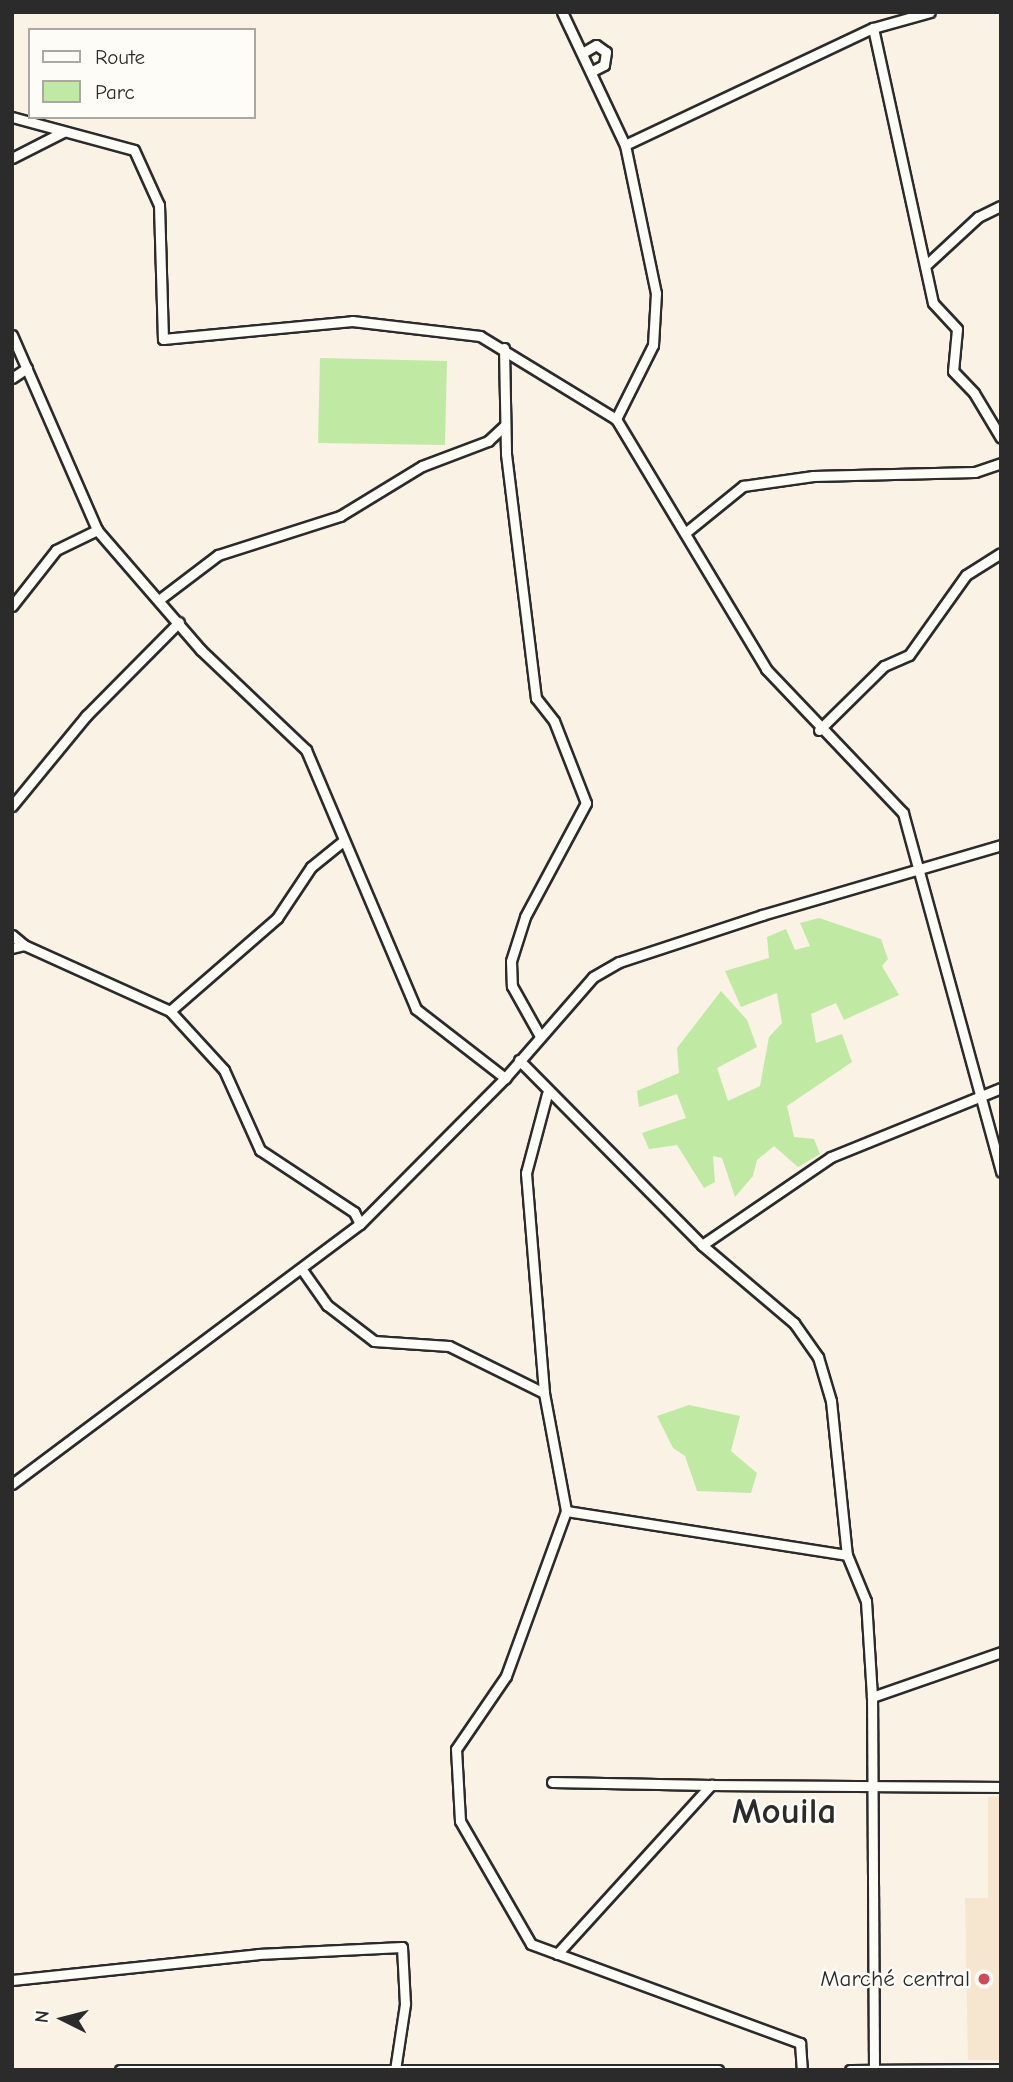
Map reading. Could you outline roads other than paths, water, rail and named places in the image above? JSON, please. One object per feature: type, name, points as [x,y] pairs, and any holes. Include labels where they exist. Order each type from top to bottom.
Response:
[{"type":"street","points":[[562,12],[584,51],[625,145],[656,293],[653,345],[616,419]]},
{"type":"street","points":[[625,145],[873,28],[930,12]]},
{"type":"street","points":[[873,28],[933,303],[957,328],[953,371],[974,393],[1001,438]]},
{"type":"street","points":[[584,51],[596,45],[606,51],[604,65],[592,71]]},
{"type":"street","points":[[12,117],[134,150],[159,205],[163,339],[352,321],[480,336],[504,348],[598,413],[616,419],[766,669],[819,730],[903,813],[977,1094],[1001,1172]]},
{"type":"street","points":[[12,158],[63,132]]},
{"type":"street","points":[[925,266],[978,216],[1001,206]]},
{"type":"street","points":[[12,335],[97,530],[179,622],[306,750],[416,1009],[505,1078]]},
{"type":"street","points":[[504,348],[503,426],[536,698],[554,721],[586,803],[525,917],[511,961],[512,986],[540,1036]]},
{"type":"street","points":[[12,378],[27,368]]},
{"type":"street","points":[[160,599],[218,555],[340,516],[422,466],[488,441],[503,426]]},
{"type":"street","points":[[685,533],[744,486],[813,476],[975,472],[1001,463]]},
{"type":"street","points":[[12,606],[55,550],[97,530]]},
{"type":"street","points":[[819,730],[884,666],[909,655],[966,575],[1001,553]]},
{"type":"street","points":[[12,806],[86,716],[179,622]]},
{"type":"street","points":[[170,1012],[276,918],[311,867],[343,841]]},
{"type":"street","points":[[12,1484],[303,1271],[360,1224],[505,1078],[580,989],[619,962],[919,867],[1001,845]]},
{"type":"street","points":[[12,935],[24,945],[170,1012],[224,1070],[260,1150],[354,1212],[360,1224]]},
{"type":"street","points":[[12,948],[24,945]]},
{"type":"street","points":[[519,1060],[547,1094],[702,1245],[794,1323],[818,1357],[831,1401],[847,1555],[866,1601],[872,1697],[874,2070]]},
{"type":"street","points":[[702,1245],[831,1157],[977,1094],[1001,1088]]},
{"type":"street","points":[[547,1094],[526,1173],[544,1393],[566,1511],[509,1669],[454,1758],[467,1834],[531,1944],[800,2043],[802,2070]]},
{"type":"street","points":[[303,1271],[327,1305],[374,1341],[449,1346],[544,1393]]},
{"type":"street","points":[[566,1511],[847,1555]]},
{"type":"street","points":[[872,1697],[1001,1653]]},
{"type":"street","points":[[552,1782],[1001,1787]]},
{"type":"street","points":[[557,1954],[711,1785]]},
{"type":"street","points":[[12,1980],[258,1954],[402,1947],[405,2004],[395,2069]]},
{"type":"street","points":[[850,2070],[1001,2069]]},
{"type":"street","points":[[120,2070],[719,2070]]},
{"type":"place","name":"Marché central","points":[[984,1979]]},
{"type":"district","name":"Mouila","points":[[784,1811]]}]
